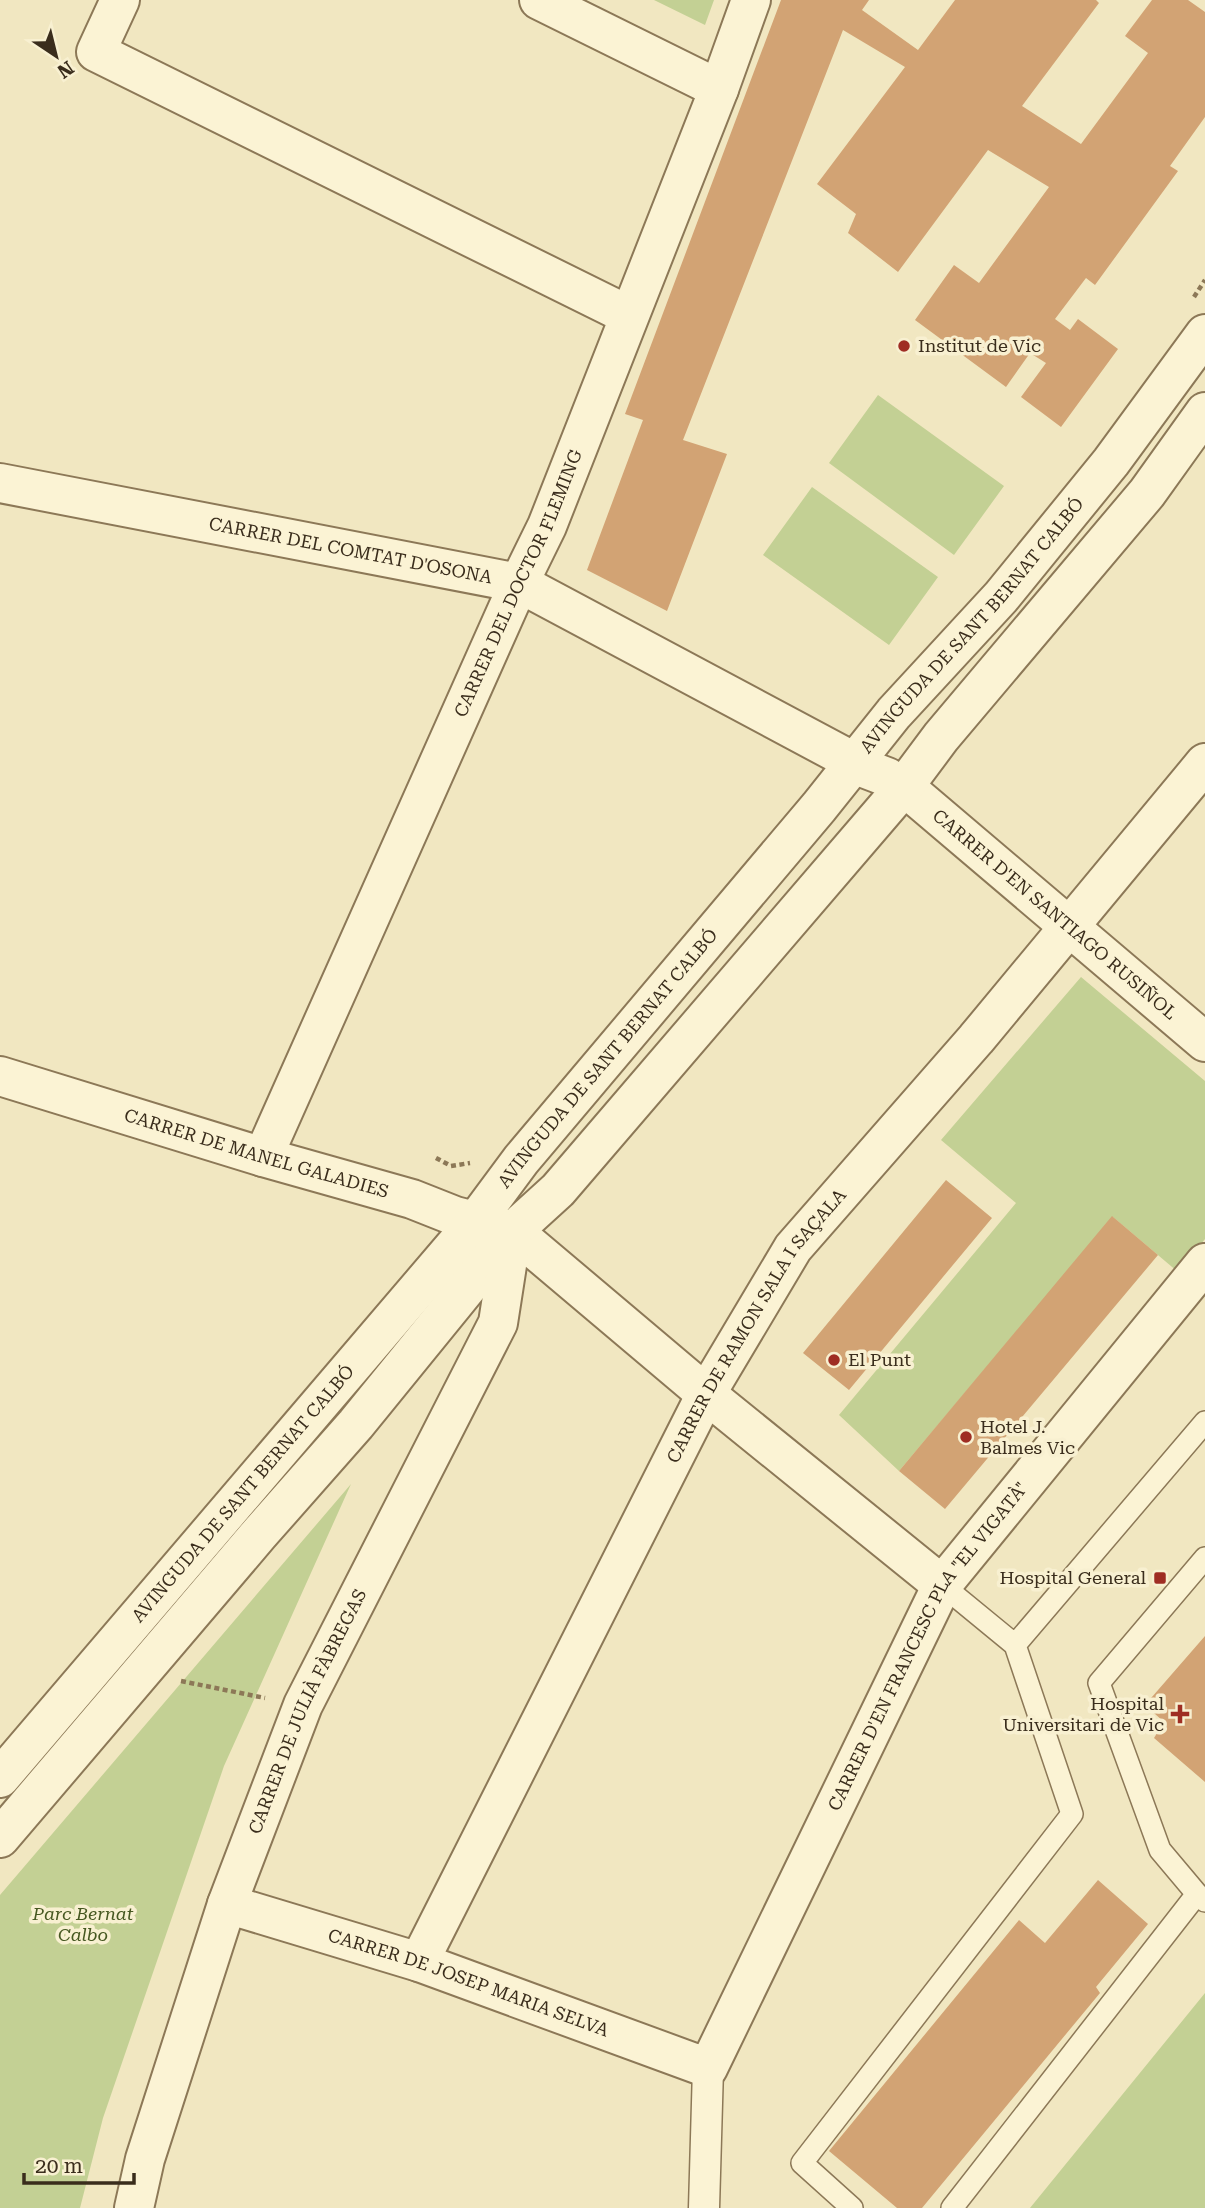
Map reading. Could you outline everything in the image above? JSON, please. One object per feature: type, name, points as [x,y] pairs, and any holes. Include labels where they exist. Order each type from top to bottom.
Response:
[{"type":"street","points":[[120,0],[96,52],[628,315]]},
{"type":"street","points":[[539,0],[719,89]]},
{"type":"street","name":"CARRER DEL DOCTOR FLEMING","points":[[263,1157],[519,583],[547,526],[719,89],[751,0]]},
{"type":"street","name":"AVINGUDA DE SANT BERNAT CALBÓ","points":[[0,1778],[475,1222],[521,1160],[810,818],[894,713],[1001,597],[1111,462],[1205,334]]},
{"type":"street","name":"AVINGUDA DE SANT BERNAT CALBÓ","points":[[0,1838],[356,1424],[513,1231],[558,1190],[903,788],[941,737],[1147,493],[1205,412]]},
{"type":"street","name":"CARRER DEL COMTAT D'OSONA","points":[[0,483],[519,583],[853,764],[887,777],[903,788]]},
{"type":"street","name":"CARRER DE RAMON SALA I SAÇALA","points":[[419,1962],[706,1394],[793,1248],[976,1039],[1205,763]]},
{"type":"street","name":"CARRER D'EN SANTIAGO RUSIÑOL","points":[[903,788],[1205,1042]]},
{"type":"street","name":"CARRER DE MANEL GALADIES","points":[[0,1076],[263,1157],[412,1199],[475,1222],[513,1231]]},
{"type":"street","points":[[513,1231],[706,1394],[942,1585]]},
{"type":"street","name":"CARRER DE JULIÀ FÀBREGAS","points":[[134,2208],[145,2160],[228,1904],[303,1705],[498,1323],[513,1231]]},
{"type":"street","name":"CARRER D'EN FRANCESC PLA \"EL VIGATÀ\"","points":[[708,2068],[942,1585],[1205,1263]]},
{"type":"street","name":"CARRER DE JOSEP MARIA SELVA","points":[[228,1904],[419,1962],[708,2068]]},
{"type":"street","points":[[704,2208],[708,2068]]},
{"type":"lane","points":[[1015,1645],[1205,1422]]},
{"type":"lane","points":[[952,2208],[1201,1897],[1160,1850],[1099,1683],[1205,1558]]},
{"type":"lane","points":[[852,2208],[803,2163],[1072,1814],[1015,1645],[942,1585]]},
{"type":"path","points":[[174,1679],[303,1705]]},
{"type":"green space","points":[[654,0],[714,0],[705,25]]},
{"type":"green space","points":[[878,395],[1004,486],[954,555],[829,463]]},
{"type":"green space","points":[[812,487],[938,577],[889,645],[763,555]]},
{"type":"green space","points":[[1081,977],[1205,1081],[1205,1239],[1178,1272],[1113,1217],[899,1471],[839,1415],[1016,1203],[941,1140]]},
{"type":"green space","name":"Parc Bernat Calbo","points":[[351,1484],[224,1766],[103,2118],[80,2208],[0,2208],[0,1895]]},
{"type":"green space","points":[[1205,1993],[1205,2208],[1030,2208]]},
{"type":"building","points":[[781,0],[869,0],[862,10],[918,50],[955,0],[1096,0],[1099,3],[1022,106],[1081,144],[1148,53],[1125,36],[1152,0],[1188,0],[1205,12],[1205,117],[1170,166],[1178,171],[1095,285],[1086,278],[1055,319],[1070,330],[1078,319],[1118,349],[1061,427],[1021,397],[1046,363],[1030,353],[1006,387],[915,320],[954,265],[979,283],[1049,187],[988,150],[898,272],[848,233],[856,214],[817,184],[905,67],[843,30],[683,440],[727,454],[667,611],[587,570],[643,420],[625,414]]},
{"type":"building","points":[[946,1180],[992,1218],[849,1390],[803,1353]]},
{"type":"building","points":[[1112,1216],[1158,1255],[945,1509],[899,1471]]},
{"type":"building","name":"Hospital Universitari de Vic","points":[[1205,1636],[1205,1782],[1154,1738],[1164,1722],[1145,1705]]},
{"type":"building","points":[[1098,1880],[1148,1924],[1096,1987],[1100,1993],[922,2208],[897,2208],[829,2151],[1019,1920],[1045,1943]]},
{"type":"place","name":"Institut de Vic","points":[[904,346]]},
{"type":"place","name":"El Punt","points":[[834,1360]]},
{"type":"place","name":"Hotel J. Balmes Vic","points":[[966,1437]]},
{"type":"place","name":"Hospital General","points":[[1160,1578]]},
{"type":"place","name":"Hospital Universitari de Vic","points":[[1180,1714]]}]
